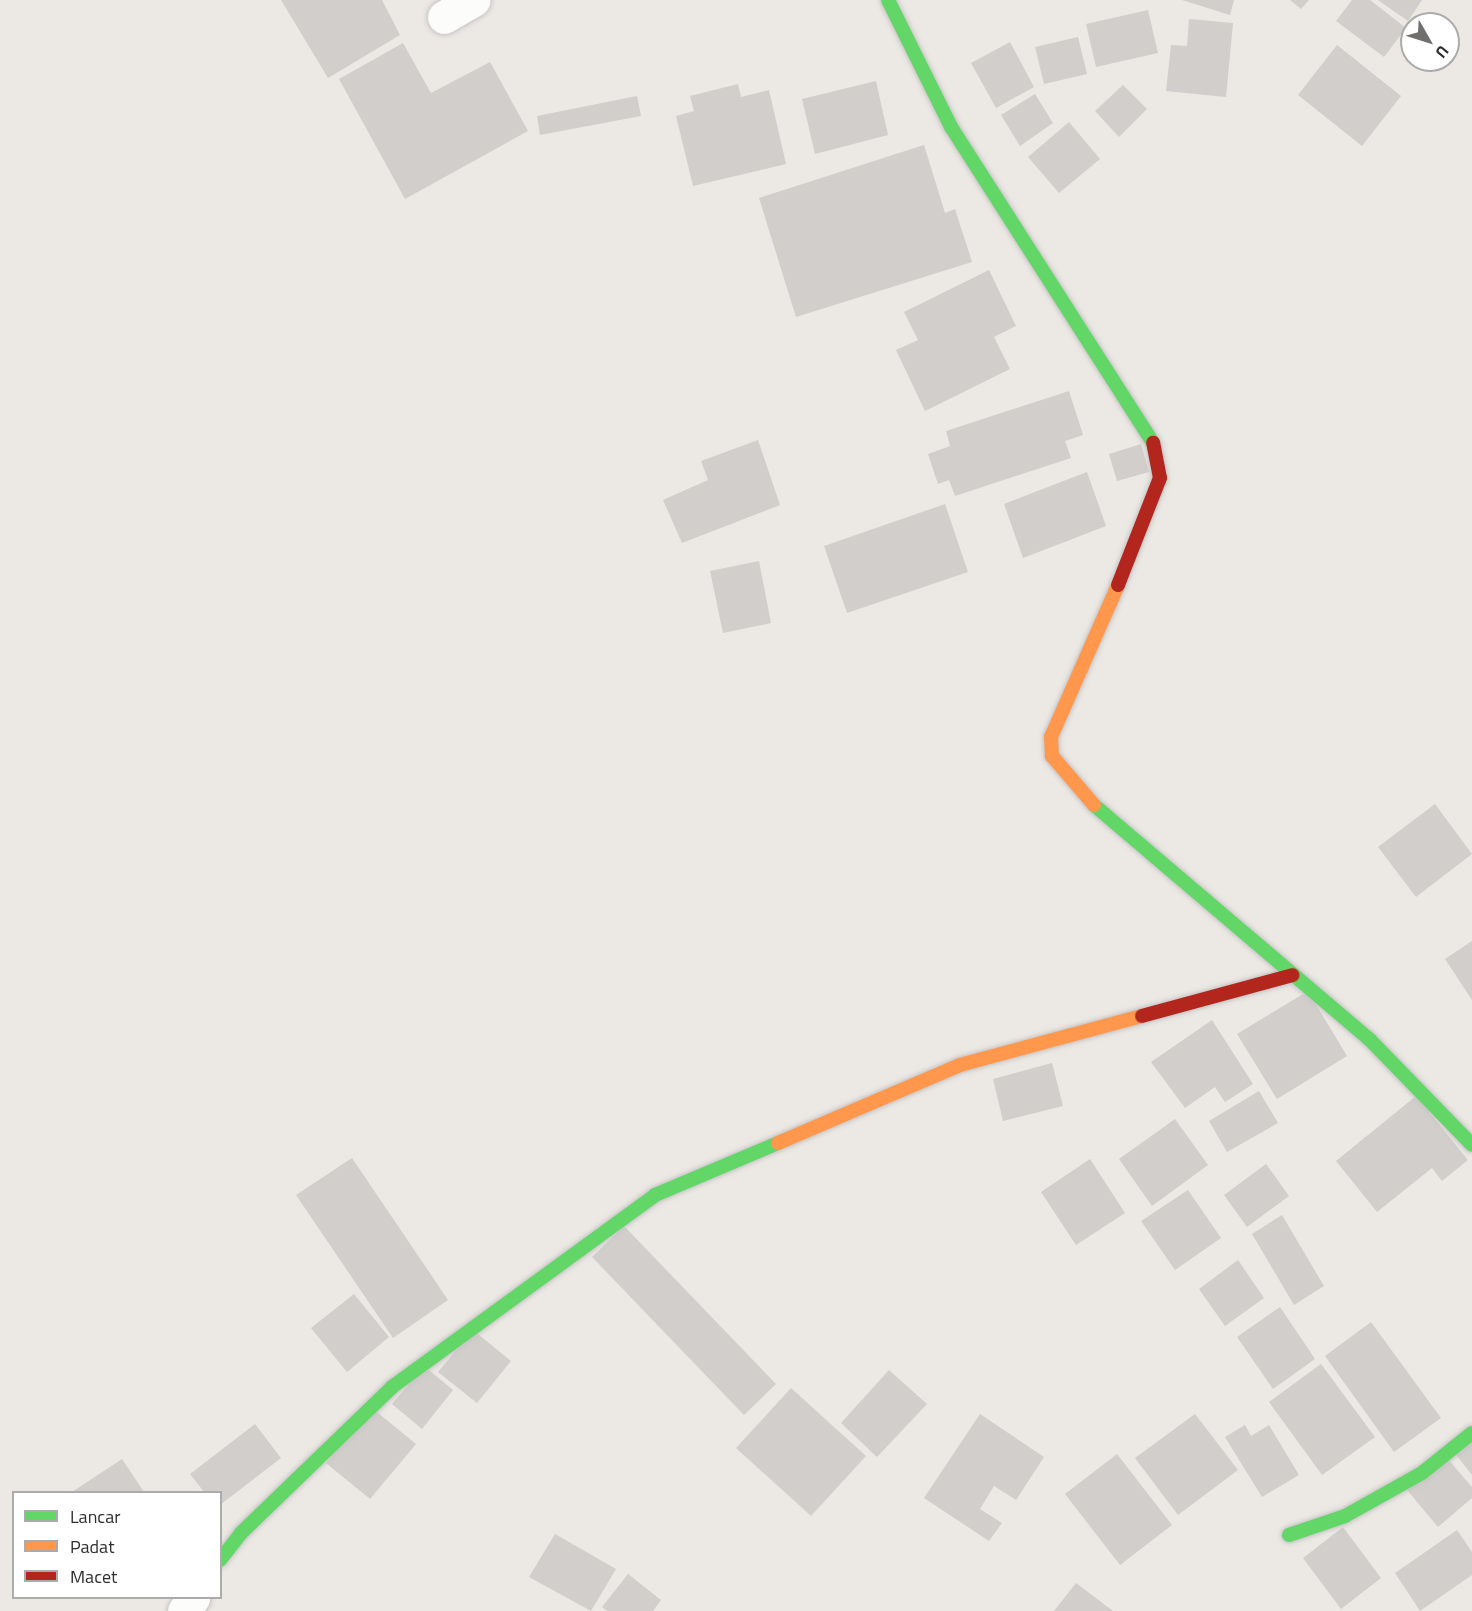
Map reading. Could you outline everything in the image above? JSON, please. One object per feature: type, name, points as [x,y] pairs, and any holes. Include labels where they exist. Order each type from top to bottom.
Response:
[{"type":"street","points":[[444,17],[473,0]]},
{"type":"street","points":[[888,0],[951,127],[1153,443],[1159,461],[1160,478],[1152,507],[1051,737],[1052,756],[1096,807],[1370,1040],[1472,1145]]},
{"type":"street","points":[[222,1557],[241,1533],[392,1387],[655,1195],[960,1065],[1293,975]]},
{"type":"street","points":[[1289,1535],[1345,1516],[1422,1473],[1472,1433]]},
{"type":"street","points":[[184,1611],[193,1599]]},
{"type":"building","points":[[281,0],[382,0],[400,35],[328,78]]},
{"type":"building","points":[[1182,0],[1234,0],[1230,15]]},
{"type":"building","points":[[1290,0],[1309,0],[1301,9]]},
{"type":"building","points":[[1352,0],[1370,0],[1400,23],[1400,36],[1384,57],[1336,21]]},
{"type":"building","points":[[1378,0],[1422,0],[1414,12],[1400,12],[1400,15]]},
{"type":"building","points":[[1148,10],[1158,53],[1096,67],[1086,24]]},
{"type":"building","points":[[1189,19],[1233,23],[1226,97],[1166,91],[1171,45],[1187,46]]},
{"type":"building","points":[[1078,37],[1087,74],[1044,84],[1035,47]]},
{"type":"building","points":[[1010,42],[1034,87],[996,108],[971,63]]},
{"type":"building","points":[[403,43],[431,93],[490,62],[528,131],[405,199],[339,79]]},
{"type":"building","points":[[1337,45],[1401,96],[1362,146],[1298,95]]},
{"type":"building","points":[[876,81],[888,135],[815,154],[802,99]]},
{"type":"building","points":[[738,84],[741,97],[769,90],[786,164],[693,186],[676,116],[694,111],[690,96]]},
{"type":"building","points":[[1123,85],[1147,109],[1119,137],[1095,111]]},
{"type":"building","points":[[1035,94],[1053,123],[1020,146],[1001,115]]},
{"type":"building","points":[[637,96],[641,116],[540,135],[537,116]]},
{"type":"building","points":[[1069,122],[1100,159],[1059,193],[1028,157]]},
{"type":"building","points":[[924,145],[945,213],[955,209],[972,262],[796,317],[759,198]]},
{"type":"building","points":[[989,270],[1016,326],[994,337],[1010,369],[925,411],[896,350],[918,340],[904,312]]},
{"type":"building","points":[[1069,391],[1083,435],[1065,441],[1071,458],[955,496],[949,480],[938,484],[928,454],[950,446],[946,431]]},
{"type":"building","points":[[758,440],[780,505],[682,543],[663,500],[708,480],[701,461]]},
{"type":"building","points":[[1141,444],[1149,472],[1117,481],[1109,454]]},
{"type":"building","points":[[1087,472],[1106,526],[1023,558],[1004,504]]},
{"type":"building","points":[[945,504],[968,572],[847,613],[824,546]]},
{"type":"building","points":[[759,561],[771,623],[723,633],[710,571]]},
{"type":"building","points":[[1435,804],[1472,854],[1416,897],[1378,847]]},
{"type":"building","points":[[1472,941],[1472,1000],[1445,959]]},
{"type":"building","points":[[1308,991],[1347,1056],[1277,1099],[1237,1034]]},
{"type":"building","points":[[1212,1020],[1253,1084],[1225,1102],[1215,1087],[1185,1108],[1151,1062]]},
{"type":"building","points":[[1052,1063],[1063,1106],[1003,1121],[993,1079]]},
{"type":"building","points":[[1259,1091],[1278,1123],[1227,1152],[1209,1121]]},
{"type":"building","points":[[1416,1096],[1468,1160],[1442,1181],[1432,1168],[1377,1212],[1336,1161]]},
{"type":"building","points":[[1175,1119],[1208,1165],[1152,1206],[1119,1159]]},
{"type":"building","points":[[352,1158],[448,1300],[393,1338],[296,1195]]},
{"type":"building","points":[[1090,1159],[1125,1213],[1076,1245],[1041,1192]]},
{"type":"building","points":[[1266,1164],[1289,1196],[1247,1227],[1224,1195]]},
{"type":"building","points":[[1188,1190],[1221,1238],[1175,1270],[1141,1221]]},
{"type":"building","points":[[1282,1215],[1324,1286],[1294,1305],[1252,1234]]},
{"type":"building","points":[[624,1226],[776,1384],[744,1415],[592,1257]]},
{"type":"building","points":[[1238,1260],[1264,1298],[1225,1326],[1199,1289]]},
{"type":"building","points":[[354,1294],[389,1337],[347,1372],[311,1328]]},
{"type":"building","points":[[1280,1307],[1315,1359],[1273,1389],[1237,1337]]},
{"type":"building","points":[[1371,1322],[1441,1418],[1394,1452],[1325,1356]]},
{"type":"building","points":[[473,1330],[511,1361],[477,1403],[438,1372]]},
{"type":"building","points":[[1321,1364],[1375,1437],[1322,1475],[1269,1402]]},
{"type":"building","points":[[424,1366],[453,1390],[422,1429],[392,1404]]},
{"type":"building","points":[[889,1370],[927,1404],[877,1457],[841,1423]]},
{"type":"building","points":[[791,1388],[866,1456],[811,1516],[736,1448]]},
{"type":"building","points":[[372,1408],[416,1444],[370,1499],[326,1463]]},
{"type":"building","points":[[980,1414],[1044,1457],[1016,1500],[994,1486],[980,1509],[1002,1523],[989,1541],[924,1498]]},
{"type":"building","points":[[1195,1414],[1238,1470],[1178,1515],[1135,1458]]},
{"type":"building","points":[[255,1424],[281,1458],[222,1503],[222,1491],[203,1491],[190,1474]]},
{"type":"building","points":[[1245,1425],[1251,1436],[1269,1425],[1299,1475],[1262,1497],[1225,1437]]},
{"type":"building","points":[[1472,1436],[1472,1475],[1453,1451]]},
{"type":"building","points":[[1117,1454],[1172,1525],[1120,1565],[1065,1494]]},
{"type":"building","points":[[1446,1457],[1472,1487],[1472,1498],[1438,1527],[1407,1490]]},
{"type":"building","points":[[122,1459],[143,1491],[74,1491]]},
{"type":"building","points":[[1343,1527],[1381,1578],[1341,1609],[1303,1558]]},
{"type":"building","points":[[1457,1530],[1472,1552],[1472,1575],[1420,1611],[1395,1573]]},
{"type":"building","points":[[555,1534],[616,1569],[591,1611],[529,1577]]},
{"type":"building","points":[[628,1574],[661,1600],[653,1611],[607,1611],[602,1607]]},
{"type":"building","points":[[1076,1583],[1113,1611],[1054,1611]]},
{"type":"traffic: fast","points":[[888,0],[951,127],[1153,443]]},
{"type":"traffic: fast","points":[[1094,805],[1370,1040],[1472,1145]]},
{"type":"traffic: fast","points":[[222,1557],[241,1533],[392,1387],[655,1195],[778,1143]]},
{"type":"traffic: fast","points":[[1289,1535],[1345,1516],[1422,1473],[1472,1433]]},
{"type":"traffic: slow","points":[[1094,805],[1052,756],[1051,737],[1118,585]]},
{"type":"traffic: slow","points":[[778,1143],[960,1065],[1142,1016]]},
{"type":"traffic: jam","points":[[1118,585],[1160,478],[1153,443]]},
{"type":"traffic: jam","points":[[1142,1016],[1293,975]]}]
